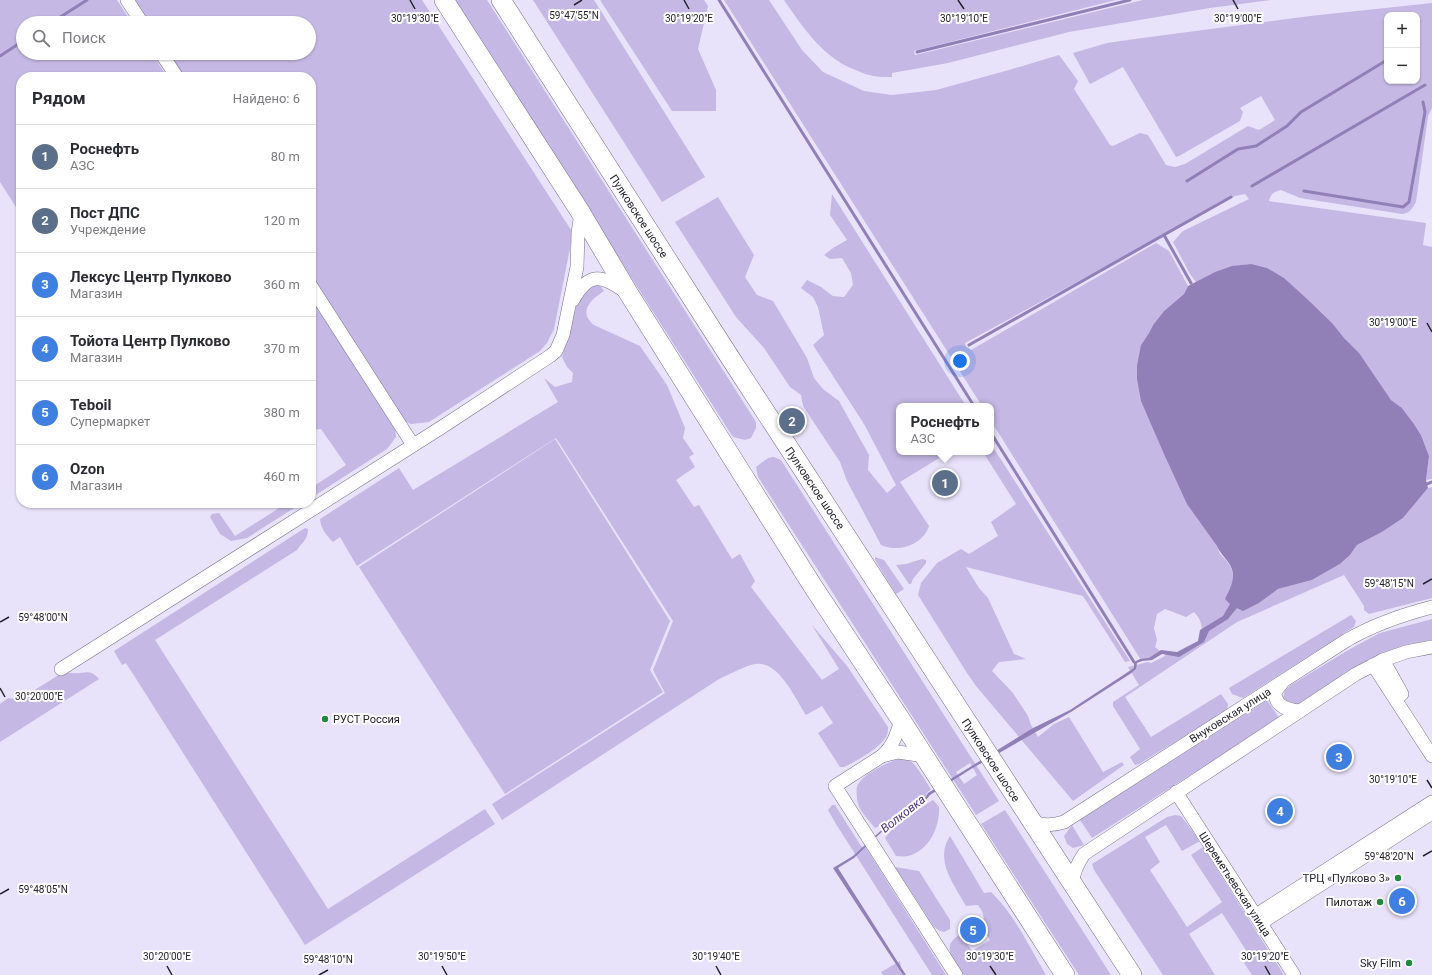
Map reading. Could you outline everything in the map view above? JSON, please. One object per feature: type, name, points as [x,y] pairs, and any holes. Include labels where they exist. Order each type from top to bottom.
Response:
[{"type":"highway","points":[[444,0],[581,213],[629,294],[812,584],[902,720],[1065,975]]},
{"type":"highway","name":"Пулковское шоссе","points":[[501,0],[733,363],[1132,975]]},
{"type":"street","points":[[127,0],[137,16]]},
{"type":"street","points":[[165,60],[173,72]]},
{"type":"street","points":[[316,507],[556,351],[563,335],[577,267],[578,233],[581,213]]},
{"type":"street","points":[[570,304],[580,287],[585,282],[592,280],[599,279],[610,282],[629,294]]},
{"type":"street","points":[[316,294],[413,445]]},
{"type":"street","points":[[61,670],[314,508]]},
{"type":"street","name":"Внуковская улица","points":[[1031,822],[1044,825],[1055,825],[1064,822],[1367,628],[1401,615],[1432,607]]},
{"type":"street","points":[[1072,883],[1077,863],[1084,854],[1176,792],[1378,662],[1406,652],[1432,647]]},
{"type":"street","points":[[1378,662],[1394,682],[1432,741]]},
{"type":"street","points":[[1378,662],[1432,756]]},
{"type":"street","points":[[1283,682],[1275,692],[1277,702],[1287,710],[1300,711]]},
{"type":"street","points":[[902,720],[897,736],[892,745],[882,756],[835,786],[956,975]]},
{"type":"street","points":[[882,756],[898,752],[925,756]]},
{"type":"street","name":"Шереметьевская улица","points":[[1176,792],[1294,975]]},
{"type":"street","points":[[1258,919],[1432,802]]},
{"type":"street","points":[[1258,919],[1432,813]]},
{"type":"shaded area","points":[[0,0],[117,0],[127,16],[16,16],[16,60],[156,60],[164,72],[16,72],[16,207],[0,182]]},
{"type":"shaded area","points":[[132,0],[422,0],[573,233],[554,329],[547,343],[540,351],[429,422],[411,424],[404,421],[316,285],[316,72],[179,72],[171,60],[316,60],[316,16],[142,16]]},
{"type":"shaded area","points":[[454,0],[487,0],[756,422],[756,428],[751,438],[745,440],[733,437]]},
{"type":"shaded area","points":[[533,0],[594,0],[705,177],[662,202]]},
{"type":"shaded area","points":[[600,0],[704,0],[708,6],[698,49],[716,90],[716,111],[672,111]]},
{"type":"shaded area","points":[[724,0],[769,0],[802,50],[823,72],[864,91],[892,95],[936,90],[1059,55],[1078,81],[1074,89],[1110,145],[1113,146],[1140,133],[1148,135],[1166,165],[1175,167],[1185,164],[1248,126],[1259,130],[1275,120],[1261,96],[1240,108],[1243,112],[1240,121],[1176,157],[1123,67],[1090,84],[1073,53],[1107,43],[1142,38],[1310,16],[1432,3],[1432,108],[1428,116],[1416,202],[1412,209],[1407,213],[1402,214],[1300,198],[1281,190],[1273,193],[1269,201],[1426,223],[1423,245],[1432,247],[1432,479],[1426,480],[1429,456],[1421,435],[1414,424],[1402,408],[1391,400],[1333,324],[1251,264],[1223,270],[1196,282],[1190,274],[1173,242],[1183,231],[1249,199],[1245,194],[1235,196],[965,343],[966,347],[971,350],[1156,243],[1169,251],[1188,286],[1184,294],[1164,311],[1153,325],[1141,345],[1220,554],[1232,570],[1233,583],[1259,603],[1278,589],[1312,580],[1340,564],[1350,555],[1357,545],[1382,532],[1403,518],[1428,488],[1432,487],[1432,598],[1369,614],[1364,610],[1364,606],[1344,575],[1237,622],[1125,697],[1151,737],[1221,694],[1228,704],[1227,710],[1135,765],[1130,757],[1140,749],[1113,706],[1113,702],[1139,685],[1128,667],[1148,662],[1151,663],[1165,656],[1166,653],[1178,655],[1200,642],[1202,634],[1201,622],[1194,612],[1186,617],[1165,609],[1157,614],[1154,628],[1157,640],[1155,647],[1161,652],[1150,659],[1141,660],[994,426],[994,403],[980,403]]},
{"type":"shaded area","points":[[784,0],[1116,0],[914,51],[915,55],[1143,0],[1271,0],[1210,8],[1069,32],[948,63],[892,73],[892,77],[878,77],[867,75],[846,66],[825,51],[807,32]]},
{"type":"shaded area","points":[[832,194],[964,403],[896,403],[896,455],[944,455],[900,482],[929,526],[926,533],[921,538],[909,546],[902,548],[881,545],[847,481],[840,462],[803,406],[801,395],[790,387],[764,348],[736,317],[675,222],[718,197],[754,255],[745,277],[757,295],[773,301],[807,358],[814,378],[823,389],[839,401],[869,455],[868,470],[887,493],[896,485],[864,424],[813,345],[824,335],[818,307],[813,297],[801,288],[807,280],[821,287],[833,296],[844,297],[853,285],[851,273],[842,258],[830,259],[824,255],[847,240],[830,215]]},
{"type":"shaded area","points":[[1251,264],[1267,268],[1284,278],[1333,324],[1359,353],[1391,400],[1402,408],[1421,435],[1429,456],[1426,480],[1428,488],[1403,518],[1382,532],[1357,545],[1350,555],[1340,564],[1312,580],[1278,589],[1259,603],[1243,611],[1237,608],[1228,619],[1209,631],[1204,642],[1179,657],[1162,654],[1152,660],[1137,663],[1136,669],[1130,674],[1071,712],[971,769],[930,795],[925,801],[887,827],[854,858],[838,868],[906,975],[903,975],[833,868],[853,856],[886,826],[924,800],[928,793],[1033,728],[1070,710],[1134,668],[1134,662],[1140,659],[1149,658],[1161,650],[1177,652],[1198,641],[1200,630],[1223,616],[1230,604],[1225,599],[1232,581],[1233,572],[1227,560],[1219,551],[1187,504],[1141,401],[1137,379],[1137,366],[1141,345],[1153,325],[1164,311],[1184,294],[1188,286],[1215,272],[1232,266]]},
{"type":"shaded area","points":[[598,283],[604,291],[588,306],[587,315],[589,320],[594,325],[640,346],[667,385],[685,428],[683,438],[694,454],[689,457],[695,467],[676,480],[694,507],[699,505],[732,559],[740,554],[755,581],[751,587],[822,680],[839,669],[812,625],[847,666],[888,727],[888,732],[883,741],[873,750],[844,767],[840,767],[818,733],[833,723],[822,706],[806,715],[784,680],[777,672],[769,666],[760,664],[751,665],[719,679],[502,820],[492,804],[665,693],[653,670],[673,621],[556,438],[357,566],[340,537],[333,542],[321,526],[320,519],[399,468],[413,490],[558,402],[544,378],[555,387],[572,382],[573,373],[567,367],[562,357],[581,290]]},
{"type":"shaded area","points":[[316,306],[395,428],[396,437],[387,449],[316,495],[316,485],[346,465],[321,429],[316,430]]},
{"type":"shaded area","points":[[555,439],[670,621],[650,670],[663,692],[505,794],[359,567]]},
{"type":"shaded area","points":[[994,449],[1130,661],[1125,662],[1083,596],[966,567],[979,588],[988,598],[1014,654],[1026,659],[999,662],[992,671],[1013,693],[1028,716],[1038,737],[1054,724],[1069,717],[1103,772],[1122,762],[1124,765],[1073,801],[976,686],[918,595],[921,583],[937,563],[961,549],[969,554],[998,536],[991,522],[1016,504],[985,455],[994,455]]},
{"type":"shaded area","points":[[774,457],[781,460],[999,801],[976,815],[758,477],[756,467],[768,458]],"holes":[[[970,763],[977,775],[964,784],[956,772]]]},
{"type":"shaded area","points":[[279,508],[294,508],[247,538],[231,541],[220,534],[210,517],[212,514],[219,513],[235,536]]},
{"type":"shaded area","points":[[305,528],[308,529],[307,536],[297,550],[155,640],[328,909],[485,809],[495,824],[305,945],[126,663],[122,665],[114,651]]},
{"type":"shaded area","points":[[875,557],[884,560],[904,589],[896,594],[875,560]]},
{"type":"shaded area","points":[[922,559],[926,560],[926,563],[913,579],[911,584],[909,584],[896,565],[906,564]]},
{"type":"shaded area","points":[[1351,615],[1356,621],[1354,627],[1243,698],[1232,694],[1229,688]]},
{"type":"shaded area","points":[[1432,619],[1432,641],[1298,707],[1291,707],[1283,698],[1285,690],[1291,685],[1350,649],[1380,633]]},
{"type":"shaded area","points":[[65,671],[70,673],[89,672],[99,679],[0,742],[0,704],[8,698],[22,698]]},
{"type":"shaded area","points":[[1267,700],[1279,718],[1092,838],[1080,820]]},
{"type":"shaded area","points":[[904,757],[916,766],[931,789],[926,794],[927,797],[885,824],[875,828],[859,807],[857,787],[860,782],[871,772],[892,761]]},
{"type":"shaded area","points":[[933,800],[939,807],[939,815],[932,837],[922,849],[915,853],[906,856],[896,856],[885,838],[898,822]]},
{"type":"shaded area","points":[[832,805],[835,805],[861,846],[866,848],[946,975],[932,975],[836,824],[828,810]]},
{"type":"shaded area","points":[[1005,810],[1111,975],[1079,975],[981,824]]},
{"type":"shaded area","points":[[1175,815],[1181,816],[1200,841],[1182,851],[1166,825],[1145,837],[1160,862],[1150,870],[1187,927],[1222,902],[1191,855],[1203,847],[1284,975],[1252,975],[1244,963],[1251,958],[1222,913],[1189,934],[1215,975],[1163,975],[1094,870],[1092,864],[1167,817]]},
{"type":"shaded area","points":[[1072,825],[1084,845],[1073,848],[1067,844],[1064,836]]},
{"type":"shaded area","points":[[950,836],[984,893],[991,892],[1000,901],[1021,932],[1046,975],[963,975],[950,953],[951,943],[954,939],[961,934],[972,951],[990,940],[980,924],[984,918],[982,911],[978,905],[966,906],[951,881],[945,863],[944,854]]},
{"type":"shaded area","points":[[895,867],[919,871],[950,920],[950,929],[944,932],[934,927]]},
{"type":"shaded area","points":[[900,961],[902,975],[883,975],[881,972]]},
{"type":"waterway","points":[[62,16],[87,0]]},
{"type":"waterway","points":[[719,0],[972,403]]},
{"type":"waterway","points":[[917,52],[1130,0]]},
{"type":"waterway","points":[[0,56],[16,46]]},
{"type":"waterway","points":[[1187,181],[1238,149],[1256,146],[1287,126],[1301,112],[1384,62]]},
{"type":"waterway","points":[[1252,186],[1425,85]]},
{"type":"waterway","points":[[1304,191],[1403,207],[1409,202],[1425,112],[1423,102]]},
{"type":"waterway","points":[[969,345],[1231,197]]},
{"type":"waterway","points":[[1164,235],[1191,283]]},
{"type":"waterway","points":[[994,438],[1134,662]]},
{"type":"waterway","points":[[1427,484],[1432,482]]},
{"type":"place","name":"Пост ДПС","points":[[792,421]]},
{"type":"place","name":"Роснефть","points":[[945,483]]},
{"type":"place","name":"РУСТ Россия","points":[[325,719]]},
{"type":"place","name":"Лексус Центр Пулково","points":[[1339,757]]},
{"type":"place","name":"Тойота Центр Пулково","points":[[1280,811]]},
{"type":"place","name":"ТРЦ «Пулково 3»","points":[[1398,878]]},
{"type":"place","name":"Ozon","points":[[1402,901]]},
{"type":"place","name":"Пилотаж","points":[[1380,902]]},
{"type":"place","name":"Teboil","points":[[973,930]]},
{"type":"place","name":"Sky Film","points":[[1409,963]]},
{"type":"water label","name":"Волковка","points":[[903,814]]}]
